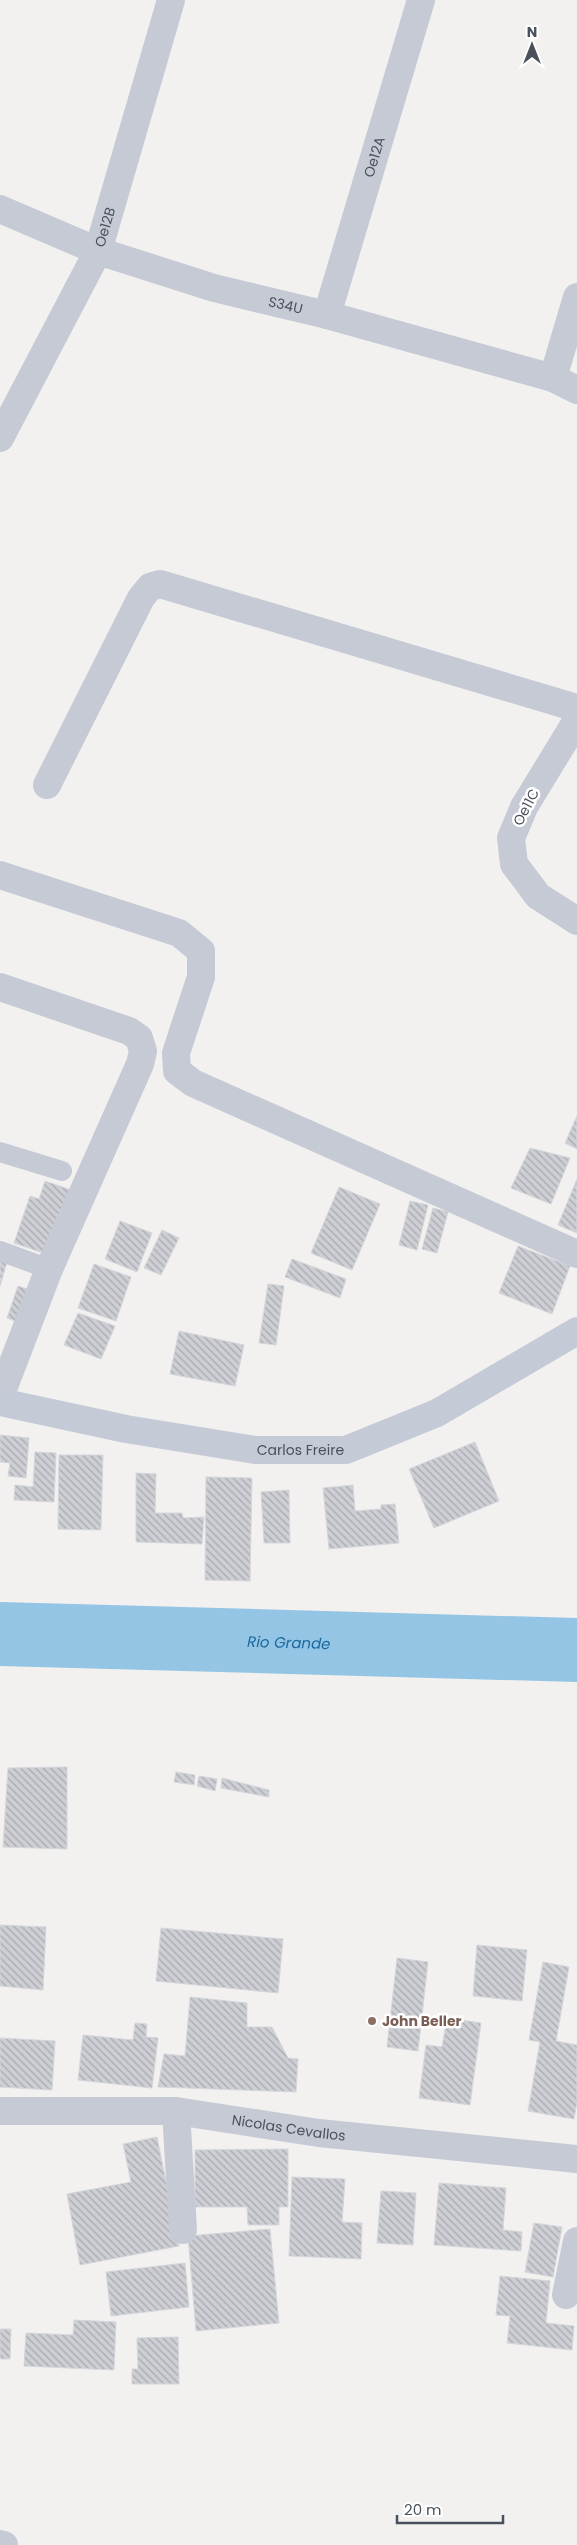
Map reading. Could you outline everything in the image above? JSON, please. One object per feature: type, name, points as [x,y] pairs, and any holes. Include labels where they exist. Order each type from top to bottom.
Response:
[{"type":"street","name":"Oe12B","points":[[0,438],[98,251],[171,0]]},
{"type":"street","name":"Oe12A","points":[[327,315],[421,0]]},
{"type":"street","name":"S34U","points":[[0,209],[98,251],[214,288],[327,315],[553,378],[577,390]]},
{"type":"street","points":[[553,378],[577,297]]},
{"type":"street","points":[[47,785],[141,598],[150,587],[160,584],[577,708]]},
{"type":"street","name":"Oe11C","points":[[577,720],[524,807],[511,838],[514,864],[538,896],[577,921]]},
{"type":"street","points":[[0,875],[179,933],[201,951],[201,977],[176,1053],[178,1071],[194,1083],[577,1254]]},
{"type":"street","points":[[0,987],[129,1032],[140,1038],[142,1045],[140,1064],[49,1269],[0,1397]]},
{"type":"street","name":"Carlos Freire","points":[[0,1402],[126,1429],[255,1450],[346,1450],[436,1413],[577,1331]]},
{"type":"street","name":"Nicolas Cevallos","points":[[0,2112],[176,2112],[319,2133],[577,2159]]},
{"type":"street","points":[[176,2112],[183,2230]]},
{"type":"street","points":[[566,2295],[577,2241]]},
{"type":"street","points":[[0,2544],[4,2545]]},
{"type":"lane","points":[[0,1152],[62,1171]]},
{"type":"lane","points":[[0,1251],[49,1269]]},
{"type":"building","points":[[577,1116],[577,1149],[565,1143]]},
{"type":"building","points":[[530,1148],[570,1158],[551,1204],[511,1188]]},
{"type":"building","points":[[577,1179],[577,1233],[558,1225]]},
{"type":"building","points":[[45,1181],[74,1191],[52,1256],[14,1243],[30,1196],[39,1199]]},
{"type":"building","points":[[339,1187],[380,1204],[352,1270],[311,1253]]},
{"type":"building","points":[[410,1201],[428,1205],[417,1250],[399,1245]]},
{"type":"building","points":[[433,1208],[448,1212],[437,1253],[422,1249]]},
{"type":"building","points":[[120,1221],[152,1233],[137,1272],[105,1259]]},
{"type":"building","points":[[162,1230],[179,1238],[161,1275],[144,1268]]},
{"type":"building","points":[[518,1246],[570,1266],[552,1314],[499,1293]]},
{"type":"building","points":[[292,1259],[346,1279],[340,1298],[285,1277]]},
{"type":"building","points":[[0,1260],[7,1262],[0,1286]]},
{"type":"building","points":[[94,1264],[131,1277],[116,1321],[78,1308]]},
{"type":"building","points":[[268,1284],[284,1286],[276,1345],[259,1343]]},
{"type":"building","points":[[18,1286],[36,1292],[25,1325],[7,1318]]},
{"type":"building","points":[[78,1313],[115,1326],[101,1359],[64,1345]]},
{"type":"building","points":[[179,1331],[244,1345],[235,1386],[170,1374]]},
{"type":"building","points":[[0,1435],[29,1438],[26,1478],[8,1476],[10,1463],[0,1462]]},
{"type":"building","points":[[475,1442],[499,1501],[434,1528],[409,1469]]},
{"type":"building","points":[[35,1452],[56,1453],[54,1502],[14,1500],[15,1485],[33,1487]]},
{"type":"building","points":[[59,1455],[103,1455],[101,1530],[58,1529]]},
{"type":"building","points":[[136,1473],[156,1474],[155,1513],[182,1513],[183,1518],[204,1517],[202,1544],[136,1542]]},
{"type":"building","points":[[206,1477],[252,1478],[250,1581],[205,1580]]},
{"type":"building","points":[[353,1485],[355,1511],[381,1509],[381,1505],[395,1504],[399,1543],[329,1549],[323,1488]]},
{"type":"building","points":[[289,1490],[290,1543],[264,1543],[261,1492]]},
{"type":"building","points":[[67,1767],[67,1849],[3,1847],[8,1768]]},
{"type":"building","points":[[176,1772],[195,1775],[194,1785],[174,1782]]},
{"type":"building","points":[[199,1776],[217,1779],[215,1791],[197,1786]]},
{"type":"building","points":[[222,1778],[269,1790],[269,1797],[221,1788]]},
{"type":"building","points":[[0,1925],[46,1927],[43,1990],[0,1986]]},
{"type":"building","points":[[161,1928],[283,1939],[278,1993],[156,1981]]},
{"type":"building","points":[[477,1945],[527,1950],[522,2001],[473,1996]]},
{"type":"building","points":[[397,1958],[428,1962],[418,2051],[387,2047]]},
{"type":"building","points":[[543,1962],[569,1967],[556,2041],[577,2045],[577,2102],[574,2119],[528,2111],[540,2042],[529,2040]]},
{"type":"building","points":[[190,1997],[247,2003],[247,2027],[272,2027],[288,2058],[298,2059],[296,2092],[158,2087],[164,2054],[185,2056]]},
{"type":"building","points":[[447,2018],[481,2023],[470,2105],[419,2098],[426,2045],[442,2047]]},
{"type":"building","points":[[135,2023],[147,2024],[146,2037],[158,2038],[152,2088],[78,2080],[83,2035],[133,2040]]},
{"type":"building","points":[[0,2038],[55,2041],[52,2090],[0,2087]]},
{"type":"building","points":[[157,2137],[179,2246],[80,2265],[67,2194],[131,2182],[123,2144]]},
{"type":"building","points":[[288,2149],[288,2207],[279,2207],[279,2225],[248,2225],[247,2207],[195,2207],[195,2150]]},
{"type":"building","points":[[292,2177],[345,2179],[342,2222],[362,2223],[361,2259],[289,2256]]},
{"type":"building","points":[[439,2183],[506,2188],[503,2230],[522,2232],[521,2251],[434,2245]]},
{"type":"building","points":[[381,2191],[416,2193],[413,2245],[377,2243]]},
{"type":"building","points":[[534,2223],[562,2227],[553,2277],[525,2272]]},
{"type":"building","points":[[270,2229],[279,2323],[196,2331],[188,2236]]},
{"type":"building","points":[[185,2263],[189,2307],[111,2316],[106,2272]]},
{"type":"building","points":[[500,2276],[550,2281],[546,2323],[574,2326],[572,2350],[507,2343],[510,2316],[496,2315]]},
{"type":"building","points":[[74,2320],[116,2322],[114,2370],[24,2366],[26,2333],[73,2335]]},
{"type":"building","points":[[0,2329],[11,2329],[10,2359],[0,2359]]},
{"type":"building","points":[[178,2337],[179,2384],[132,2384],[132,2369],[138,2369],[137,2338]]},
{"type":"waterway","name":"Rio Grande","points":[[0,1634],[577,1650]]},
{"type":"place","name":"John Beller","points":[[372,2021]]}]
